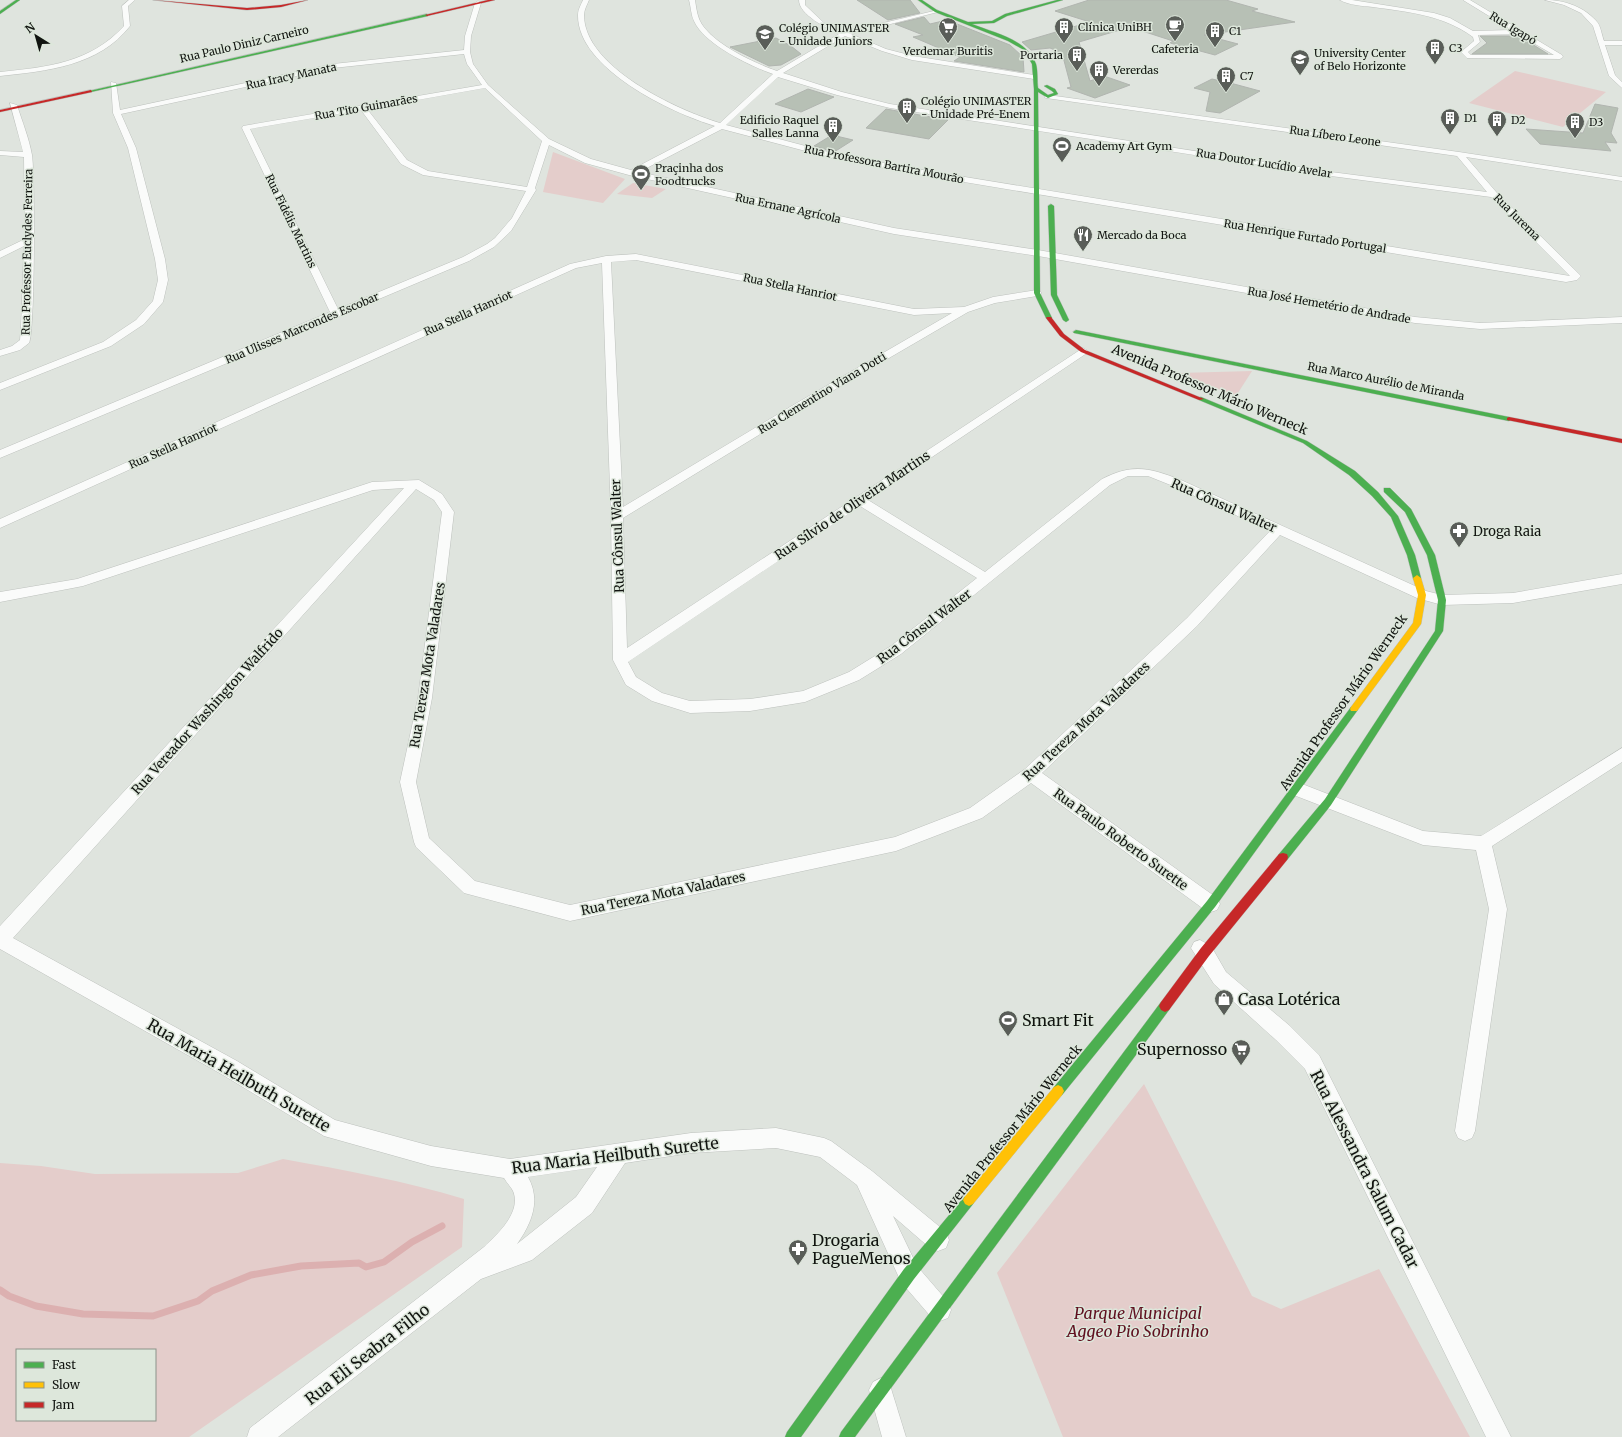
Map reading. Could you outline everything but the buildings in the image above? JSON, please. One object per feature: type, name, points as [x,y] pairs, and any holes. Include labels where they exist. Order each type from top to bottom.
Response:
[{"type":"main road","points":[[0,13],[18,0]]},
{"type":"main road","points":[[155,0],[247,10],[270,8],[306,0]]},
{"type":"main road","name":"Rua Paulo Diniz Carneiro","points":[[0,111],[478,2],[493,0]]},
{"type":"main road","name":"Avenida Professor Mário Werneck","points":[[792,1437],[909,1274],[1211,904],[1417,624],[1422,595],[1411,555],[1394,516],[1375,494],[1352,473],[1305,442],[1083,351],[1062,335],[1047,315],[1037,293],[1036,89],[1034,64],[1025,49],[1001,37],[936,11],[920,0]]},
{"type":"main road","points":[[963,23],[987,24],[999,20],[1006,15],[1061,0]]},
{"type":"main road","points":[[999,20],[1001,26],[1007,32],[1037,52]]},
{"type":"main road","points":[[1046,82],[1057,92],[1048,97]]},
{"type":"main road","points":[[1036,89],[1048,97]]},
{"type":"main road","points":[[1048,97],[1048,106]]},
{"type":"main road","name":"Rua Paulo Diniz Carneiro","points":[[0,108],[14,107]]},
{"type":"main road","points":[[1048,125],[1048,143]]},
{"type":"main road","name":"Avenida Professor Mário Werneck","points":[[1050,190],[1054,257],[1054,295],[1064,317],[1076,332],[1091,342],[1105,348]]},
{"type":"main road","name":"Rua Marco Aurélio de Miranda","points":[[1076,332],[1622,442]]},
{"type":"main road","points":[[1146,345],[1154,362]]},
{"type":"main road","points":[[1124,367],[1139,369],[1179,352]]},
{"type":"main road","points":[[846,1437],[1205,952],[1328,802],[1438,631],[1442,600],[1431,555],[1408,511],[1378,481]]},
{"type":"street","points":[[0,74],[59,66],[80,60],[104,49],[127,26],[125,6],[132,0]]},
{"type":"street","name":"Rua Professora Bartira Mourão","points":[[586,0],[581,12],[582,24],[585,36],[599,57],[645,92],[690,116],[721,126],[843,159],[1037,192]]},
{"type":"street","name":"Rua Doutor Lucídio Avelar","points":[[692,0],[700,27],[711,38],[739,57],[811,87],[890,106],[1035,127],[1048,125],[1331,174],[1494,195]]},
{"type":"street","points":[[802,0],[802,5],[822,24],[884,50],[912,58],[1034,77]]},
{"type":"street","points":[[1344,0],[1451,18],[1467,27],[1473,33],[1520,32]]},
{"type":"street","name":"Rua Igapó","points":[[1466,0],[1472,6],[1560,56],[1469,57],[1464,52],[1477,42],[1476,36],[1473,33]]},
{"type":"street","points":[[1548,0],[1566,4],[1583,12],[1596,25],[1612,76],[1622,86]]},
{"type":"street","name":"Rua Ernane Agrícola","points":[[478,2],[468,36],[467,52],[470,64],[486,86],[546,141],[588,161],[632,173],[894,231],[1038,253]]},
{"type":"street","points":[[632,173],[721,126],[777,74],[843,34],[936,11]]},
{"type":"street","points":[[1602,43],[1622,43]]},
{"type":"street","name":"Rua Iracy Manata","points":[[117,113],[333,66],[467,52]]},
{"type":"street","points":[[0,387],[107,344],[140,322],[158,302],[162,280],[160,259],[132,148],[117,113],[113,85]]},
{"type":"street","name":"Rua Tito Guimarães","points":[[246,128],[486,86]]},
{"type":"street","name":"Rua Líbero Leone","points":[[1048,97],[1459,154],[1621,181]]},
{"type":"street","name":"Rua Professor Euclydes Ferreira","points":[[14,107],[28,155],[30,240],[25,341],[16,348]]},
{"type":"street","points":[[363,108],[404,162],[412,168],[426,174],[532,190]]},
{"type":"street","name":"Rua Fidélis Martins","points":[[246,128],[336,315]]},
{"type":"street","name":"Rua Ulisses Marcondes Escobar","points":[[0,454],[336,315],[466,259],[497,241],[518,218],[532,190],[546,141]]},
{"type":"street","points":[[0,153],[28,155]]},
{"type":"street","name":"Rua Jurema","points":[[1459,154],[1494,195],[1576,276],[1574,278]]},
{"type":"street","name":"Rua Henrique Furtado Portugal","points":[[1037,192],[1050,190],[1558,278],[1574,278]]},
{"type":"street","points":[[0,255],[30,240]]},
{"type":"street","name":"Rua José Hemetério de Andrade","points":[[1038,253],[1415,320],[1480,326],[1622,320]]},
{"type":"street","name":"Rua Stella Hanriot","points":[[0,524],[573,266],[606,259],[636,257],[676,263],[914,312],[965,310]]},
{"type":"street","name":"Rua Cônsul Walter","points":[[606,259],[617,516],[620,660],[631,681],[657,697],[690,707],[750,705],[805,696],[854,676],[896,650],[1106,482],[1120,474],[1135,470],[1156,474],[1422,595],[1442,600],[1513,598],[1622,579]]},
{"type":"street","name":"Rua Clementino Viana Dotti","points":[[617,516],[788,413],[965,310],[993,300],[1037,293]]},
{"type":"street","points":[[0,346],[16,348]]},
{"type":"street","points":[[0,353],[16,348]]},
{"type":"street","name":"Rua Sílvio de Oliveira Martins","points":[[620,660],[1083,351]]},
{"type":"street","points":[[0,597],[78,583],[372,486],[415,483]]},
{"type":"street","name":"Rua Tereza Mota Valadares","points":[[415,483],[438,497],[448,512],[425,698],[408,782],[422,842],[470,888],[570,912],[896,844],[976,813],[1031,774],[1192,622],[1278,530]]},
{"type":"street","name":"Rua Vereador Washington Walfrido","points":[[0,940],[415,483]]},
{"type":"street","points":[[859,500],[986,578]]},
{"type":"street","points":[[1297,789],[1423,838],[1483,843],[1622,754]]},
{"type":"street","name":"Rua Paulo Roberto Surette","points":[[1031,774],[1211,904]]},
{"type":"street","points":[[1465,1131],[1498,909],[1483,843]]},
{"type":"street","name":"Rua Alessandra Salum Cadar","points":[[1185,936],[1205,952],[1220,978],[1242,999],[1283,1033],[1312,1062],[1499,1437]]},
{"type":"street","name":"Rua Maria Heilbuth Surette","points":[[0,940],[230,1068],[331,1129],[431,1156],[510,1169],[691,1143],[776,1138],[824,1148],[865,1178],[938,1240]]},
{"type":"street","name":"Rua Eli Seabra Filho","points":[[474,1270],[524,1252],[584,1205],[619,1153]]},
{"type":"street","name":"Rua Eli Seabra Filho","points":[[259,1437],[474,1270],[507,1240],[523,1214],[524,1192],[510,1169]]},
{"type":"street","name":"Rua Maria Heilbuth Surette","points":[[865,1178],[909,1274],[940,1310]]},
{"type":"street","points":[[881,1390],[894,1437]]},
{"type":"green space","points":[[1515,71],[1606,92],[1563,127],[1469,103]]},
{"type":"green space","points":[[553,152],[625,179],[603,203],[543,192]]},
{"type":"green space","name":"Praçinha dos Foodtrucks","points":[[633,183],[666,189],[652,198],[617,194]]},
{"type":"green space","points":[[1252,371],[1236,396],[1178,373]]},
{"type":"green space","name":"Parque Municipal Aggeo Pio Sobrinho","points":[[1144,1084],[1252,1296],[1281,1309],[1379,1269],[1470,1437],[1063,1437],[997,1273]]},
{"type":"green space","points":[[283,1159],[352,1172],[397,1181],[464,1199],[462,1247],[189,1437],[0,1437],[0,1163],[41,1166],[95,1174],[238,1173]]},
{"type":"waterway","points":[[0,1290],[9,1296],[36,1306],[83,1314],[153,1316],[198,1301],[212,1291],[251,1275],[301,1266],[359,1263],[366,1267],[384,1262],[412,1242],[442,1226]]},
{"type":"traffic: fast","points":[[0,13],[18,0]]},
{"type":"traffic: fast","points":[[920,0],[936,11],[1009,40],[1025,49],[1034,64],[1036,89],[1037,293],[1049,318]]},
{"type":"traffic: fast","points":[[969,23],[993,22],[1006,15],[1061,0]]},
{"type":"traffic: fast","points":[[91,91],[427,15]]},
{"type":"traffic: fast","points":[[1036,89],[1048,97],[1056,94],[1054,90],[1046,86]]},
{"type":"traffic: fast","points":[[1051,206],[1054,295],[1066,320]]},
{"type":"traffic: fast","points":[[1076,332],[1509,419]]},
{"type":"traffic: fast","points":[[1201,399],[1305,442],[1352,473],[1375,494],[1394,516],[1411,555],[1417,578]]},
{"type":"traffic: fast","points":[[1283,857],[1328,802],[1439,631],[1442,600],[1431,555],[1408,511],[1387,490]]},
{"type":"traffic: fast","points":[[1058,1091],[1211,904],[1354,709]]},
{"type":"traffic: fast","points":[[846,1437],[1165,1006]]},
{"type":"traffic: fast","points":[[792,1437],[909,1274],[969,1200]]},
{"type":"traffic: slow","points":[[1354,709],[1417,624],[1422,595],[1417,578]]},
{"type":"traffic: slow","points":[[969,1200],[1058,1091]]},
{"type":"traffic: jam","points":[[155,0],[247,9],[281,6],[306,0]]},
{"type":"traffic: jam","points":[[427,15],[493,0]]},
{"type":"traffic: jam","points":[[0,111],[91,91]]},
{"type":"traffic: jam","points":[[1049,318],[1062,335],[1083,351],[1201,399]]},
{"type":"traffic: jam","points":[[1509,419],[1622,441]]},
{"type":"traffic: jam","points":[[1165,1006],[1205,952],[1283,857]]},
{"type":"place","name":"Cafeteria","points":[[1175,42]]},
{"type":"place","name":"Verdemar Buritis","points":[[948,44]]},
{"type":"place","name":"Clínica UniBH","points":[[1064,44]]},
{"type":"place","name":"C1","points":[[1215,48]]},
{"type":"place","name":"Colégio UNIMASTER - Unidade Juniors","points":[[765,51]]},
{"type":"place","name":"C3","points":[[1435,65]]},
{"type":"place","name":"Portaria","points":[[1077,72]]},
{"type":"place","name":"University Center of Belo Horizonte","points":[[1300,76]]},
{"type":"place","name":"Vererdas","points":[[1099,87]]},
{"type":"place","name":"C7","points":[[1226,93]]},
{"type":"place","name":"Colégio UNIMASTER - Unidade Pré-Enem","points":[[907,124]]},
{"type":"place","name":"D1","points":[[1450,135]]},
{"type":"place","name":"D2","points":[[1497,137]]},
{"type":"place","name":"D3","points":[[1575,139]]},
{"type":"place","name":"Edificio Raquel Salles Lanna","points":[[833,143]]},
{"type":"place","name":"Academy Art Gym","points":[[1062,163]]},
{"type":"place","name":"Praçinha dos Foodtrucks","points":[[641,191]]},
{"type":"place","name":"Mercado da Boca","points":[[1083,252]]},
{"type":"place","name":"Droga Raia","points":[[1459,548]]},
{"type":"place","name":"Casa Lotérica","points":[[1224,1016]]},
{"type":"place","name":"Smart Fit","points":[[1008,1037]]},
{"type":"place","name":"Supernosso","points":[[1241,1066]]},
{"type":"place","name":"Drogaria PagueMenos","points":[[798,1266]]}]
